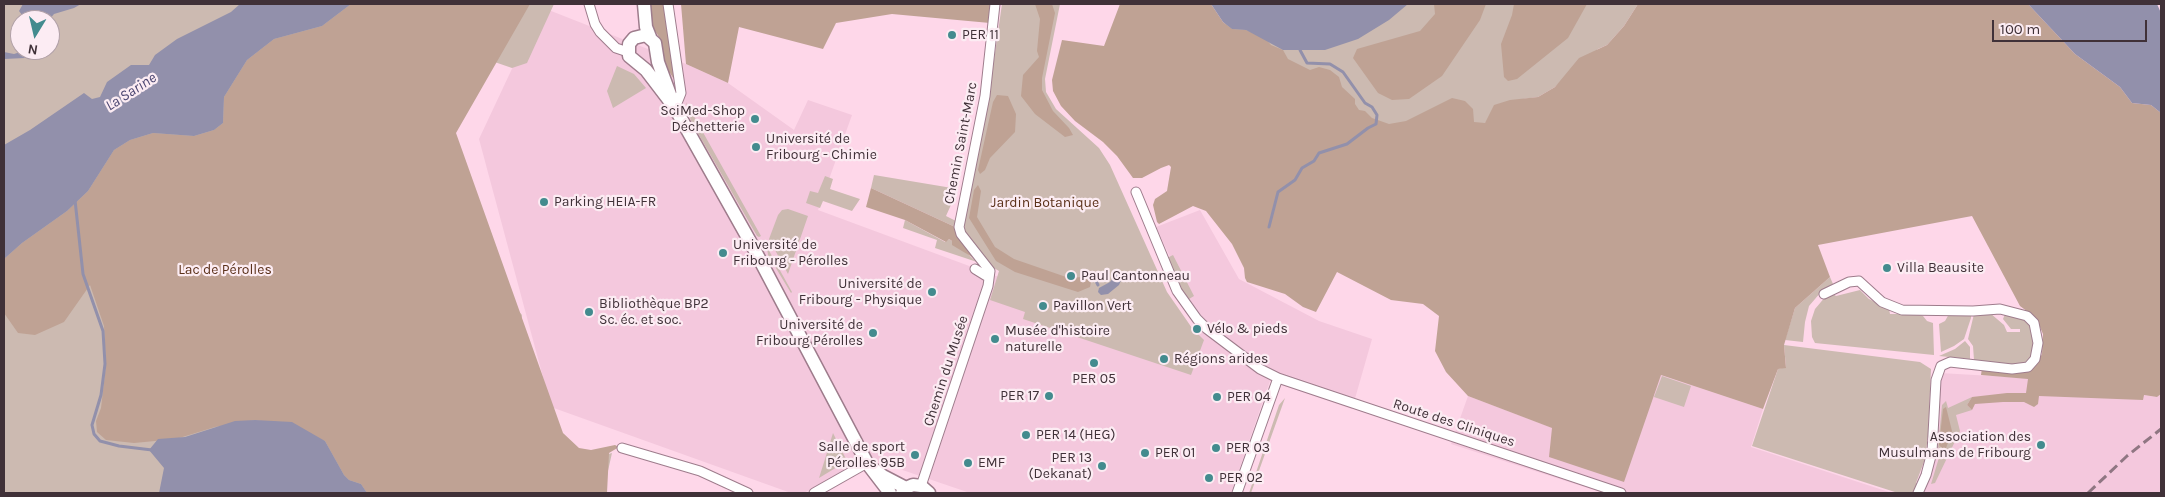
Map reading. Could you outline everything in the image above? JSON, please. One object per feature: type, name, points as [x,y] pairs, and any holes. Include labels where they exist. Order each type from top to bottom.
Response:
[{"type":"main road","points":[[634,38],[639,4]]},
{"type":"main road","points":[[644,4],[646,27],[650,37],[656,43],[656,55],[675,108]]},
{"type":"main road","points":[[650,37],[642,35],[634,38],[629,44],[628,52],[631,59],[640,64],[675,108],[752,245],[867,463],[890,493]]},
{"type":"main road","points":[[640,64],[648,63],[656,55]]},
{"type":"main road","points":[[867,463],[904,491],[913,485],[925,490]]},
{"type":"street","points":[[589,4],[594,24],[600,32],[616,48],[628,52]]},
{"type":"street","points":[[668,4],[681,93],[675,108]]},
{"type":"street","name":"Chemin Saint-Marc","points":[[988,277],[990,271],[961,234],[959,227],[984,96],[995,4]]},
{"type":"street","name":"Route des Cliniques","points":[[1136,192],[1177,291],[1197,318],[1243,358],[1278,378],[1622,493]]},
{"type":"street","points":[[976,269],[988,277]]},
{"type":"street","name":"Chemin du Musée","points":[[925,490],[988,286],[988,277]]},
{"type":"street","points":[[1824,294],[1850,282],[1859,281],[1882,302],[1902,310],[1972,311],[2000,309],[2027,316],[2034,323],[2038,343],[2035,359],[2028,367],[2012,369],[1950,362],[1941,366],[1936,380],[1932,452],[1918,493]]},
{"type":"street","points":[[1238,493],[1278,378]]},
{"type":"street","points":[[622,448],[700,470],[748,493]]},
{"type":"street","points":[[814,493],[867,463]]},
{"type":"shaded area","name":"Université de Fribourg - Pérolles","points":[[541,7],[686,64],[728,83],[794,130],[808,100],[852,115],[818,210],[1188,347],[1190,340],[1206,321],[1191,302],[1156,227],[1200,210],[1239,279],[1319,321],[1372,339],[1352,409],[1270,381],[1231,493],[970,493],[879,462],[803,493],[791,493],[551,407],[479,139]]},
{"type":"shaded area","points":[[1940,373],[2027,378],[2157,397],[2161,394],[2161,493],[1920,493],[1934,456]]},
{"type":"shaded area","points":[[1661,375],[1763,409],[1751,447],[1892,493],[1603,493],[1451,444],[1468,396],[1553,428]]},
{"type":"green space","name":"Lac de Pérolles","points":[[4,4],[554,4],[527,63],[512,68],[483,58],[453,54],[439,213],[522,315],[518,361],[559,468],[612,453],[603,493],[4,493]]},
{"type":"green space","name":"Lac de Pérolles","points":[[351,4],[530,4],[456,133],[563,433],[579,448],[591,450],[615,445],[619,447],[609,453],[607,493],[367,493],[361,484],[349,480],[344,475],[325,441],[267,422],[255,420],[215,427],[176,439],[134,443],[106,440],[97,432],[96,421],[101,408],[106,365],[104,326],[90,285],[64,322],[35,335],[18,333],[4,313],[4,259],[22,243],[67,211],[88,191],[114,150],[130,140],[153,133],[194,136],[214,130],[223,123],[224,97],[247,60],[274,39],[322,26]]},
{"type":"green space","points":[[651,4],[664,4],[677,84],[670,73],[667,74],[662,57],[661,40],[651,25]]},
{"type":"green space","points":[[681,4],[992,4],[990,23],[892,14],[836,23],[823,49],[739,27],[728,83],[686,64]]},
{"type":"green space","name":"Jardin Botanique","points":[[1002,4],[1060,4],[1045,79],[1046,92],[1056,109],[1099,148],[1110,165],[1167,292],[1192,328],[1198,325],[1200,327],[1198,334],[1204,340],[1191,375],[1023,319],[1025,312],[990,300],[999,271],[987,264],[965,233],[964,225],[989,95]]},
{"type":"green space","points":[[1035,4],[1052,4],[1055,13],[1042,78],[1042,90],[1053,111],[1073,135],[1065,137],[1035,114],[1021,96],[1023,75],[1039,57],[1037,51],[1040,19]]},
{"type":"green space","points":[[1120,4],[1211,4],[1223,22],[1232,29],[1246,30],[1265,38],[1271,45],[1283,50],[1288,59],[1310,70],[1319,67],[1330,70],[1339,77],[1342,87],[1355,99],[1355,104],[1359,110],[1365,111],[1372,118],[1389,124],[1406,121],[1452,98],[1465,101],[1473,109],[1474,122],[1485,123],[1494,105],[1510,100],[1538,97],[1555,87],[1579,58],[1607,45],[1624,26],[1638,4],[2028,4],[2075,54],[2120,87],[2132,103],[2151,105],[2161,113],[2161,394],[2157,397],[2144,395],[2143,400],[2039,396],[2038,404],[2034,407],[2024,402],[2003,402],[1975,404],[1972,410],[1967,405],[1972,397],[2026,393],[2028,379],[1981,375],[1982,368],[2026,371],[2036,365],[2042,354],[2043,334],[2036,318],[2020,306],[1972,216],[1818,245],[1830,277],[1795,308],[1784,345],[1786,368],[1778,369],[1763,409],[1661,375],[1624,482],[1549,457],[1552,428],[1468,396],[1446,372],[1435,351],[1439,316],[1423,304],[1391,300],[1337,272],[1316,312],[1303,307],[1285,294],[1247,282],[1244,268],[1232,244],[1206,211],[1193,206],[1159,224],[1157,222],[1153,205],[1155,199],[1167,191],[1171,167],[1169,165],[1161,168],[1142,178],[1133,178],[1117,156],[1103,142],[1075,121],[1061,106],[1053,91],[1052,80],[1062,40],[1104,46]]},
{"type":"green space","points":[[1212,4],[1638,4],[1624,26],[1607,45],[1598,49],[1555,87],[1538,97],[1523,99],[1485,123],[1382,134],[1244,51]]},
{"type":"green space","points":[[1434,4],[1486,4],[1480,20],[1442,76],[1409,99],[1392,100],[1378,93],[1353,58],[1357,49],[1420,31],[1435,14]]},
{"type":"green space","points":[[1514,4],[1587,4],[1568,38],[1517,79],[1508,81],[1504,77],[1501,44]]},
{"type":"green space","points":[[617,66],[634,74],[646,88],[613,108],[607,91]]},
{"type":"green space","points":[[997,95],[1008,96],[1016,114],[1015,132],[990,158],[985,170],[980,174],[978,170],[993,102]]},
{"type":"green space","points":[[686,102],[761,236],[757,236],[691,121]]},
{"type":"green space","points":[[874,175],[958,189],[946,216],[956,221],[957,233],[953,226],[871,188]]},
{"type":"green space","points":[[825,176],[833,179],[830,189],[860,199],[852,211],[823,201],[820,208],[806,203],[810,191],[818,193]]},
{"type":"green space","points":[[978,185],[981,191],[977,217],[995,247],[1014,259],[1069,278],[1082,277],[1091,282],[1090,287],[1078,292],[1015,272],[996,261],[969,218],[974,190]]},
{"type":"green space","points":[[871,188],[953,226],[977,260],[952,245],[952,241],[949,239],[946,242],[905,220],[866,207]]},
{"type":"green space","points":[[788,209],[808,216],[788,274],[769,239],[778,215],[782,210]]},
{"type":"green space","points":[[905,220],[945,242],[949,239],[977,262],[935,248],[937,240],[903,228]]},
{"type":"green space","points":[[767,247],[792,292],[791,293],[768,255]]},
{"type":"green space","points":[[1173,255],[1194,296],[1189,299],[1181,289],[1167,258]]},
{"type":"green space","points":[[1830,277],[1833,284],[1821,292],[1809,306],[1803,342],[1785,340],[1795,308]]},
{"type":"green space","points":[[1860,290],[1869,299],[1889,309],[1890,314],[1918,314],[1933,323],[1934,355],[1815,343],[1812,337],[1811,321],[1815,309],[1826,296],[1832,293],[1836,296]]},
{"type":"green space","points":[[1990,313],[2004,325],[2007,332],[2020,332],[2020,329],[2011,329],[2003,319],[2005,314],[2023,318],[2029,324],[2034,331],[2035,343],[2033,354],[2028,362],[2021,365],[1974,360],[1973,346],[1968,339],[1974,314]]},
{"type":"green space","points":[[1949,314],[1971,314],[1971,318],[1964,339],[1941,352],[1939,324],[1945,321]]},
{"type":"green space","points":[[1965,341],[1970,347],[1970,359],[1939,356],[1955,349]]},
{"type":"green space","points":[[1784,345],[1920,362],[1931,369],[1928,436],[1925,459],[1916,483],[1919,485],[1915,493],[1898,493],[1752,446],[1778,369],[1786,367]]},
{"type":"green space","points":[[1662,376],[1691,386],[1684,407],[1654,397]]},
{"type":"green space","points":[[1972,397],[1967,405],[1972,410],[1956,415],[1960,431],[1935,483],[1931,484],[1941,451],[1938,447],[1942,405],[1946,401],[1948,408]]},
{"type":"green space","points":[[1285,398],[1251,493],[1249,493],[1279,405]]},
{"type":"green space","points":[[1946,407],[1952,431],[1942,456],[1943,449],[1939,445],[1943,409]]},
{"type":"green space","points":[[833,433],[847,461],[819,478],[825,459]]},
{"type":"water","points":[[23,4],[81,4],[60,12],[60,10],[20,10]]},
{"type":"water","name":"La Sarine","points":[[240,4],[351,4],[322,26],[274,39],[247,60],[224,97],[223,123],[214,130],[194,136],[153,133],[130,140],[114,150],[88,191],[67,211],[22,243],[4,259],[4,145],[30,130],[84,93],[92,99],[100,97],[107,82],[131,65],[149,65],[155,55],[177,39],[231,12]]},
{"type":"water","points":[[1211,4],[1408,4],[1389,20],[1358,39],[1325,50],[1283,50],[1246,30],[1232,29],[1223,22]]},
{"type":"water","points":[[2028,4],[2157,4],[2161,13],[2161,113],[2151,105],[2132,103],[2120,87],[2075,54]]},
{"type":"water","points":[[4,52],[10,53],[10,59],[4,59]]},
{"type":"water","points":[[1118,272],[1122,273],[1123,276],[1119,285],[1108,294],[1101,295],[1098,292],[1099,288],[1110,282]]},
{"type":"water","points":[[235,421],[292,422],[325,441],[344,475],[349,480],[361,484],[367,493],[159,493],[164,468],[149,450],[158,439],[185,437]]},
{"type":"waterway","points":[[1269,227],[1278,192],[1295,180],[1302,168],[1314,161],[1319,153],[1347,144],[1376,124],[1377,115],[1372,107],[1365,103],[1343,72],[1330,64],[1307,63],[1300,50]]},
{"type":"waterway","points":[[75,200],[83,274],[103,331],[105,364],[101,395],[92,425],[94,434],[100,441],[119,446],[152,450]]},
{"type":"waterway","points":[[1090,276],[1094,277],[1098,285]]},
{"type":"railway","points":[[2088,493],[2127,456],[2161,429]]},
{"type":"place","name":"PER 11","points":[[952,35]]},
{"type":"place","name":"SciMed-Shop Déchetterie","points":[[755,119]]},
{"type":"place","name":"Université de Fribourg - Chimie","points":[[756,147]]},
{"type":"place","name":"Parking HEIA-FR","points":[[544,202]]},
{"type":"place","name":"Université de Fribourg - Pérolles","points":[[723,253]]},
{"type":"place","name":"Villa Beausite","points":[[1887,268]]},
{"type":"place","name":"Paul Cantonneau","points":[[1071,276]]},
{"type":"place","name":"Université de Fribourg - Physique","points":[[932,292]]},
{"type":"place","name":"Pavillon Vert","points":[[1043,306]]},
{"type":"place","name":"Bibliothèque BP2 Sc. éc. et soc.","points":[[589,312]]},
{"type":"place","name":"Vélo & pieds","points":[[1197,329]]},
{"type":"place","name":"Université de Fribourg Pérolles","points":[[873,333]]},
{"type":"place","name":"Musée d'histoire naturelle","points":[[995,339]]},
{"type":"place","name":"Régions arides","points":[[1164,359]]},
{"type":"place","name":"PER 05","points":[[1094,363]]},
{"type":"place","name":"PER 17","points":[[1049,396]]},
{"type":"place","name":"PER 04","points":[[1217,397]]},
{"type":"place","name":"PER 14 (HEG)","points":[[1026,435]]},
{"type":"place","name":"Association des Musulmans de Fribourg","points":[[2041,445]]},
{"type":"place","name":"PER 03","points":[[1216,448]]},
{"type":"place","name":"PER 01","points":[[1145,453]]},
{"type":"place","name":"Salle de sport Pérolles 95B","points":[[915,455]]},
{"type":"place","name":"EMF","points":[[968,463]]},
{"type":"place","name":"PER 13 (Dekanat)","points":[[1102,466]]},
{"type":"place","name":"PER 02","points":[[1209,478]]}]
